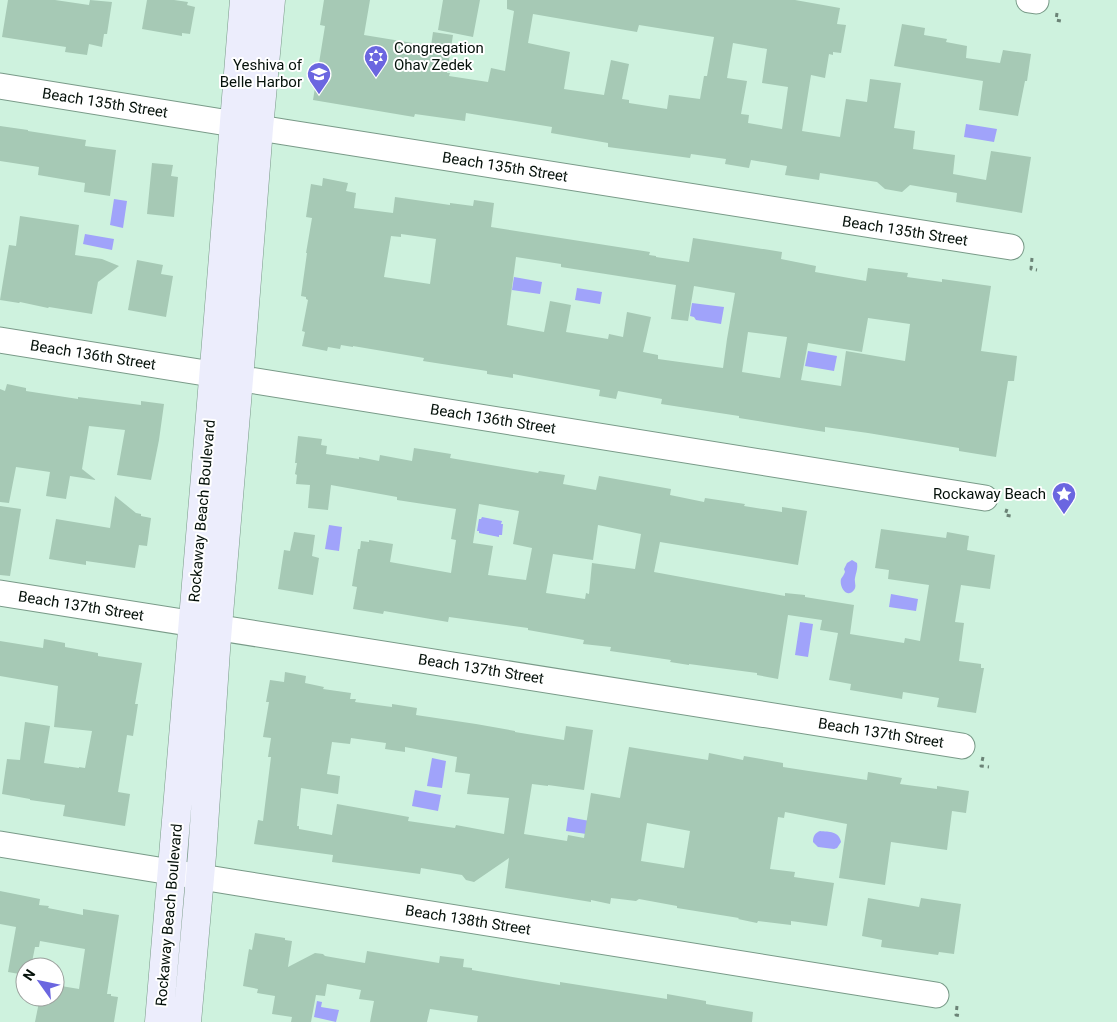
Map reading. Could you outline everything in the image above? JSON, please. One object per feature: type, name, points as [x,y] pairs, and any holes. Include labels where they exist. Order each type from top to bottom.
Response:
[{"type":"street","name":"Rockaway Beach Boulevard","points":[[159,1022],[173,872],[205,626],[226,376],[246,126],[244,0]]},
{"type":"street","name":"Rockaway Beach Boulevard","points":[[246,126],[271,0]]},
{"type":"street","name":"Beach 135th Street","points":[[0,86],[1011,247]]},
{"type":"street","name":"Beach 136th Street","points":[[0,340],[985,498]]},
{"type":"street","name":"Beach 137th Street","points":[[0,593],[962,746]]},
{"type":"street","name":"Rockaway Beach Boulevard","points":[[187,1022],[200,876],[205,626]]},
{"type":"street","name":"Beach 138th Street","points":[[0,844],[936,995]]},
{"type":"water","points":[[966,124],[997,129],[994,142],[964,137]]},
{"type":"water","points":[[114,199],[127,201],[123,228],[110,225]]},
{"type":"water","points":[[85,234],[114,239],[112,250],[83,244]]},
{"type":"water","points":[[514,277],[542,282],[540,294],[512,290]]},
{"type":"water","points":[[577,288],[602,292],[600,304],[575,300]]},
{"type":"water","points":[[692,303],[724,307],[721,324],[696,320],[690,316]]},
{"type":"water","points":[[808,351],[837,356],[834,371],[805,366]]},
{"type":"water","points":[[482,517],[502,521],[502,535],[499,535],[499,537],[479,533],[477,531],[479,519]]},
{"type":"water","points":[[329,525],[342,527],[339,551],[325,549]]},
{"type":"water","points":[[852,560],[857,563],[855,588],[851,592],[846,593],[842,588],[841,579],[847,563]]},
{"type":"water","points":[[891,594],[918,599],[916,611],[889,607]]},
{"type":"water","points":[[800,622],[813,624],[808,657],[795,655]]},
{"type":"water","points":[[432,758],[446,761],[442,788],[427,786]]},
{"type":"water","points":[[415,790],[441,795],[438,811],[412,806]]},
{"type":"water","points":[[568,817],[595,822],[593,835],[566,831]]},
{"type":"water","points":[[820,831],[836,834],[840,838],[841,842],[837,848],[818,847],[813,842],[813,838]]},
{"type":"water","points":[[317,1001],[322,1002],[321,1007],[339,1010],[336,1022],[314,1017]]},
{"type":"building","points":[[8,0],[55,0],[89,5],[90,0],[112,2],[107,34],[104,34],[102,47],[89,44],[87,55],[65,52],[66,47],[2,37]]},
{"type":"building","points":[[147,0],[188,2],[187,5],[195,7],[190,34],[182,33],[182,36],[142,29]]},
{"type":"building","points":[[324,0],[370,0],[364,35],[431,46],[433,32],[453,35],[447,73],[450,73],[449,76],[488,82],[491,68],[505,71],[514,11],[507,9],[507,0],[795,0],[840,8],[837,24],[846,25],[841,53],[833,52],[833,55],[829,54],[825,78],[811,75],[802,131],[840,137],[846,99],[867,102],[870,79],[901,83],[894,128],[915,131],[913,149],[955,155],[953,174],[986,180],[991,151],[1031,157],[1022,213],[956,202],[957,193],[910,185],[902,192],[885,189],[877,182],[820,173],[819,180],[785,175],[787,166],[751,160],[749,168],[725,164],[726,159],[691,154],[690,158],[608,147],[608,143],[551,133],[552,127],[466,113],[465,121],[415,114],[414,117],[313,100],[325,26],[320,25]],"holes":[[[533,14],[637,32],[639,25],[714,37],[707,76],[704,76],[700,99],[669,95],[667,109],[629,103],[629,100],[622,99],[629,64],[611,60],[604,95],[564,89],[570,52],[528,43]],[[733,43],[767,49],[762,83],[788,87],[782,129],[748,123],[749,115],[741,114],[747,81],[727,78]]]},
{"type":"building","points":[[443,0],[480,0],[473,37],[438,30]]},
{"type":"building","points":[[902,24],[925,28],[924,35],[947,39],[946,42],[967,46],[966,58],[1000,63],[1003,50],[1031,54],[1027,81],[1025,81],[1018,116],[979,110],[983,81],[894,66]]},
{"type":"building","points":[[0,126],[86,140],[85,146],[116,150],[110,196],[84,192],[85,183],[38,175],[39,167],[0,161]]},
{"type":"building","points":[[152,163],[173,165],[171,176],[178,177],[174,217],[147,214]]},
{"type":"building","points":[[323,178],[348,183],[346,191],[356,193],[354,208],[393,213],[395,197],[450,205],[450,203],[473,206],[474,200],[494,203],[491,227],[650,252],[649,255],[656,257],[689,262],[693,238],[782,252],[781,259],[816,266],[815,272],[866,281],[868,268],[908,273],[907,277],[942,282],[942,279],[991,286],[981,351],[1017,356],[1014,381],[1008,381],[996,457],[959,451],[959,448],[868,433],[825,427],[825,432],[739,418],[739,416],[661,404],[662,399],[618,391],[616,399],[599,396],[600,390],[513,374],[513,378],[487,374],[487,371],[423,361],[424,358],[353,346],[341,345],[340,349],[328,347],[327,351],[302,346],[305,332],[302,331],[308,300],[306,297],[301,296],[312,218],[306,217],[311,184],[322,186]],"holes":[[[401,234],[436,239],[430,284],[384,277],[391,236],[401,237]],[[516,257],[561,264],[561,267],[676,285],[671,319],[688,321],[694,286],[735,293],[723,368],[658,359],[658,355],[643,352],[651,317],[627,312],[623,337],[609,334],[608,339],[566,332],[571,305],[550,301],[544,332],[507,325]],[[868,318],[910,324],[905,361],[846,351],[841,386],[801,380],[808,343],[862,352]],[[748,332],[787,337],[780,378],[742,372]]]},
{"type":"building","points":[[20,216],[79,225],[75,255],[102,259],[119,266],[98,282],[92,314],[0,300],[9,245],[16,246]]},
{"type":"building","points":[[137,260],[163,265],[161,274],[173,276],[166,317],[128,310]]},
{"type":"building","points":[[7,384],[26,388],[26,391],[78,399],[78,397],[141,405],[141,401],[164,404],[151,480],[117,475],[125,430],[89,426],[82,469],[96,480],[70,476],[66,499],[46,496],[50,472],[16,467],[9,503],[0,502],[0,389],[5,391]]},
{"type":"building","points":[[298,436],[322,439],[321,445],[327,446],[326,454],[359,459],[359,457],[379,461],[380,455],[412,461],[414,448],[451,454],[450,458],[538,473],[539,471],[565,475],[563,484],[596,490],[599,476],[671,489],[670,495],[704,502],[705,498],[782,512],[782,507],[807,511],[798,565],[660,542],[654,572],[785,596],[785,593],[805,595],[805,597],[854,605],[850,634],[904,643],[905,638],[920,641],[929,585],[888,579],[889,570],[875,568],[881,529],[946,538],[947,532],[969,536],[967,550],[995,555],[990,589],[961,585],[955,622],[964,623],[959,661],[981,664],[981,668],[984,668],[976,713],[937,707],[939,698],[903,692],[902,699],[850,690],[851,684],[829,680],[838,633],[820,630],[822,620],[788,615],[778,679],[757,675],[757,673],[689,665],[670,662],[671,660],[610,651],[611,647],[583,644],[584,640],[528,630],[528,628],[449,617],[448,622],[384,611],[383,614],[353,609],[357,587],[352,586],[361,541],[369,542],[369,540],[393,544],[390,562],[451,573],[456,540],[451,539],[456,509],[397,500],[397,497],[331,485],[328,510],[308,508],[310,485],[296,484],[297,463],[295,463]],"holes":[[[479,504],[519,511],[513,544],[532,548],[526,580],[488,575],[493,546],[473,543]],[[598,525],[641,534],[635,569],[592,563],[589,594],[586,593],[585,599],[546,593],[553,554],[593,560]]]},
{"type":"building","points":[[115,496],[136,513],[151,518],[147,546],[139,545],[135,568],[86,561],[86,565],[49,559],[56,519],[110,528]]},
{"type":"building","points":[[0,506],[21,509],[10,576],[0,575]]},
{"type":"building","points":[[294,532],[315,535],[312,556],[319,558],[313,595],[278,589],[284,550],[290,551]]},
{"type":"building","points":[[44,639],[65,643],[65,647],[98,653],[98,656],[142,663],[135,704],[138,704],[133,736],[127,735],[118,792],[130,794],[125,826],[63,816],[65,805],[2,794],[7,759],[20,760],[25,722],[50,726],[44,763],[85,768],[92,731],[54,727],[58,686],[0,676],[0,641],[43,648]]},
{"type":"building","points":[[285,672],[306,676],[305,683],[324,687],[323,689],[351,693],[350,699],[356,699],[355,702],[392,707],[392,704],[417,708],[416,715],[564,740],[566,726],[593,730],[584,790],[532,784],[524,834],[567,841],[568,835],[584,838],[591,793],[620,798],[629,747],[708,760],[709,753],[743,760],[744,756],[783,763],[783,767],[867,780],[868,772],[902,778],[900,784],[937,789],[937,786],[969,791],[966,813],[952,811],[947,850],[891,842],[885,885],[839,878],[847,824],[785,812],[784,818],[778,817],[770,869],[795,872],[794,877],[834,883],[827,926],[791,921],[791,925],[758,921],[757,923],[639,899],[636,901],[611,898],[610,904],[505,888],[509,858],[474,882],[466,880],[462,875],[421,868],[420,874],[332,862],[333,855],[254,844],[258,820],[263,821],[271,757],[268,757],[271,738],[263,737],[269,702],[266,702],[270,680],[284,682]],"holes":[[[351,738],[386,743],[385,749],[405,752],[405,747],[457,757],[455,772],[470,774],[467,794],[509,798],[504,834],[456,825],[455,828],[408,821],[409,817],[337,804],[332,835],[299,829],[299,826],[297,826],[301,788],[338,794],[340,776],[327,774],[332,742],[350,744]],[[647,823],[690,831],[684,868],[641,861]]]},
{"type":"building","points":[[0,891],[40,899],[39,905],[49,906],[48,908],[83,915],[83,909],[119,915],[107,994],[118,997],[114,1022],[35,1022],[38,1007],[65,1007],[65,987],[79,989],[85,949],[40,941],[39,947],[35,947],[33,957],[15,957],[15,973],[8,972],[16,927],[0,924]]},
{"type":"building","points":[[868,898],[919,907],[921,898],[961,904],[954,954],[939,952],[938,955],[881,947],[882,940],[862,936]]},
{"type":"building","points":[[255,933],[292,941],[288,967],[315,953],[365,963],[367,951],[439,963],[440,956],[464,959],[463,967],[472,968],[472,970],[560,985],[560,982],[667,999],[667,994],[706,1001],[706,1004],[753,1012],[752,1022],[477,1022],[478,1016],[430,1009],[427,1022],[370,1022],[374,1001],[359,999],[361,990],[327,984],[325,996],[316,995],[311,1022],[291,1022],[292,1017],[272,1014],[275,996],[257,993],[258,989],[243,986],[249,949],[252,950]]},
{"type":"place","name":"Congregation Ohav Zedek","points":[[376,78]]},
{"type":"place","name":"Yeshiva of Belle Harbor","points":[[319,95]]},
{"type":"place","name":"Rockaway Beach","points":[[1064,515]]}]
